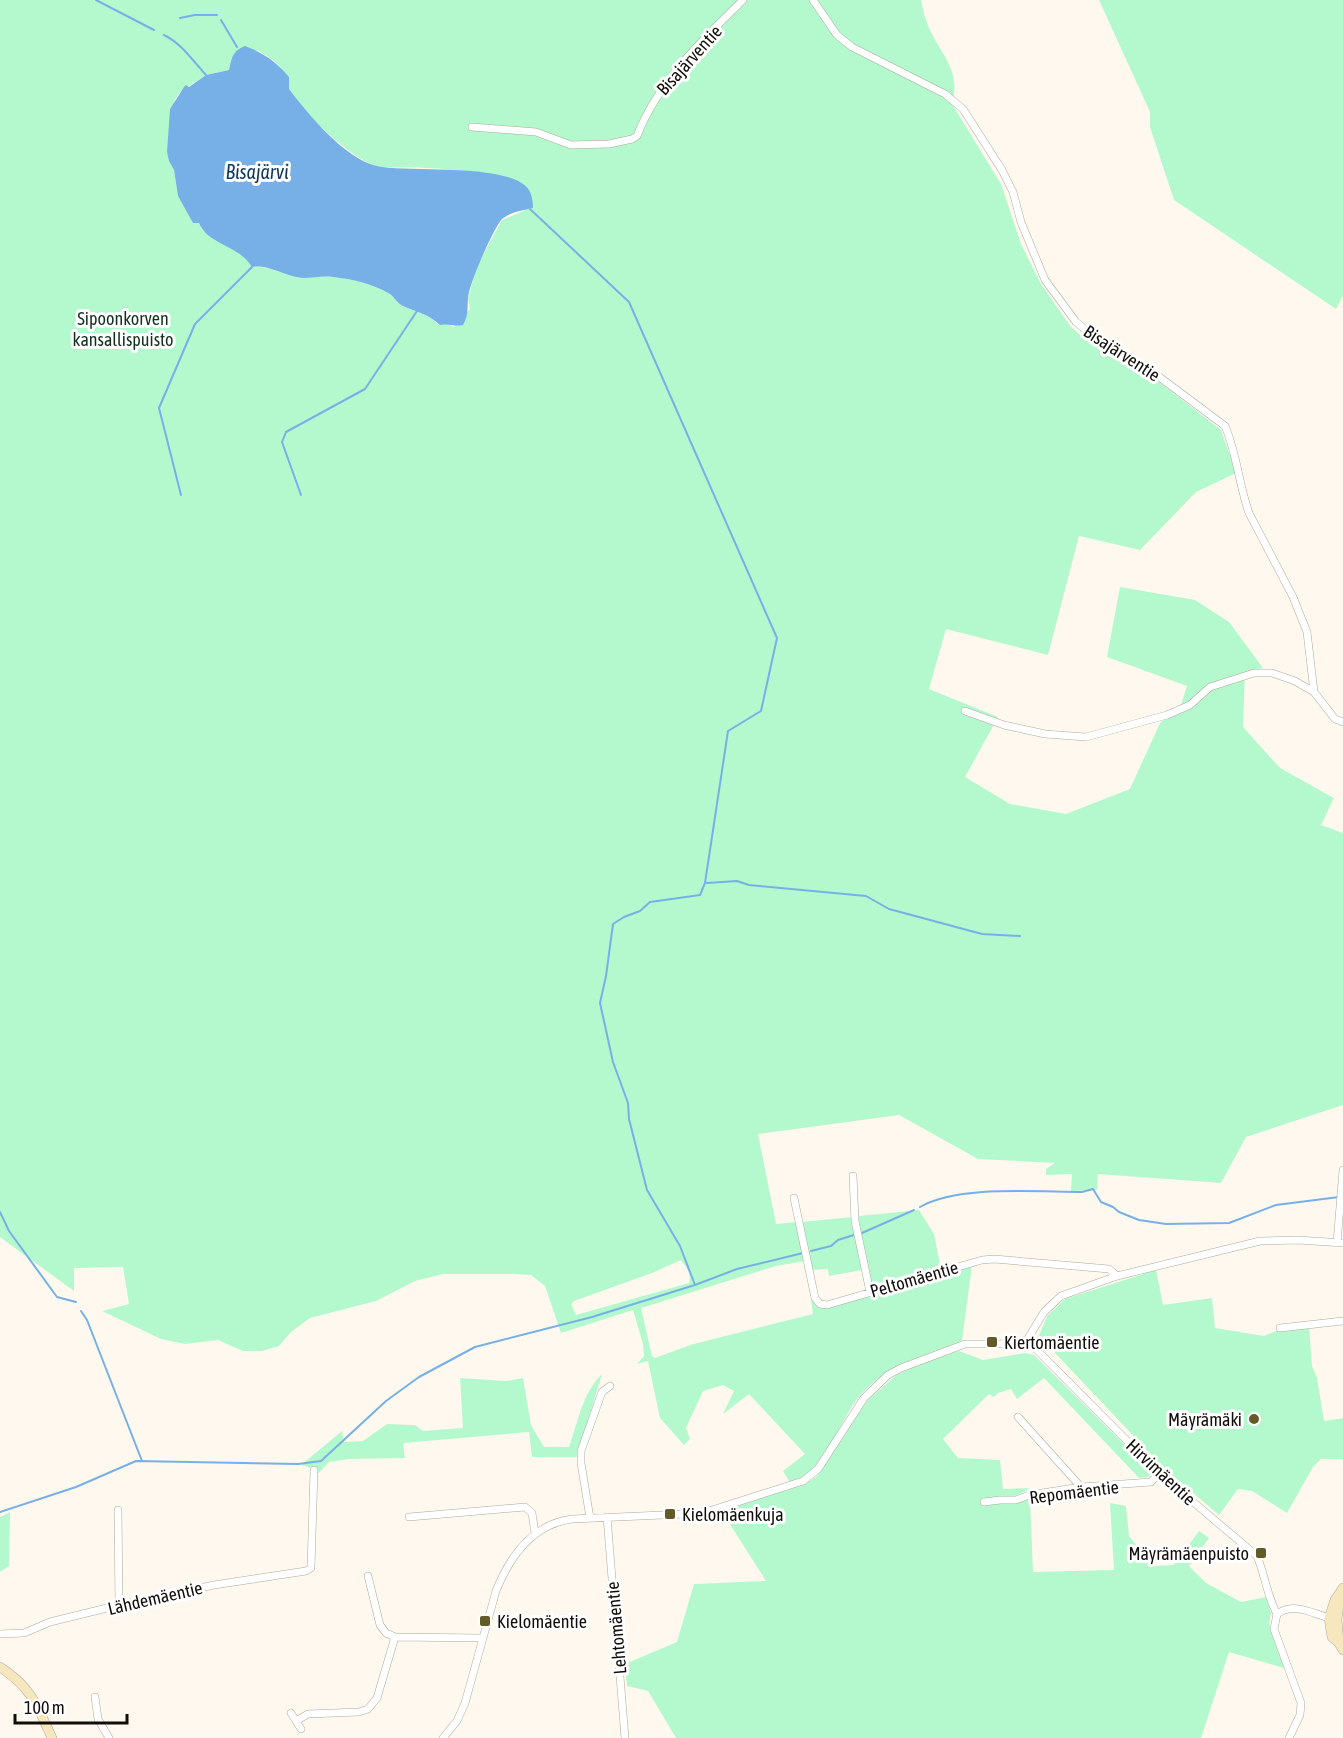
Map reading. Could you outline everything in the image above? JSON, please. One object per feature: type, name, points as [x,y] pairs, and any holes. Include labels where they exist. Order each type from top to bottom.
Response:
[{"type":"street","name":"Bisajärventie","points":[[472,126],[536,132],[571,144],[609,144],[632,139],[637,136],[650,104],[665,84],[744,0]]},
{"type":"street","name":"Bisajärventie","points":[[813,0],[837,34],[852,47],[945,94],[963,109],[1002,170],[1045,280],[1076,322],[1104,345],[1142,364],[1225,426],[1230,437],[1249,513],[1293,597],[1307,632],[1314,692]]},
{"type":"street","points":[[965,711],[1004,725],[1045,734],[1086,737],[1167,715],[1190,705],[1210,687],[1254,673],[1272,672],[1314,692],[1335,719],[1343,722]]},
{"type":"street","points":[[443,1738],[457,1721],[465,1703],[501,1578],[535,1533],[559,1521],[706,1512],[802,1481],[818,1469],[864,1398],[888,1375],[965,1344],[1000,1344],[1027,1340],[1044,1312],[1061,1296],[1117,1276],[1252,1242],[1298,1240],[1340,1243],[1343,1170]]},
{"type":"street","points":[[854,1176],[855,1221],[870,1292]]},
{"type":"street","name":"Peltomäentie","points":[[794,1197],[815,1298],[820,1304],[827,1305],[982,1260],[994,1259],[1109,1269],[1117,1276]]},
{"type":"street","points":[[1280,1328],[1343,1321]]},
{"type":"street","name":"Hirvimäentie","points":[[1027,1340],[1159,1473],[1257,1557],[1277,1614],[1274,1629],[1301,1703],[1301,1710],[1289,1738]]},
{"type":"street","points":[[590,1518],[581,1451],[602,1392],[610,1386]]},
{"type":"street","points":[[1018,1417],[1081,1487]]},
{"type":"street","name":"Lähdemäentie","points":[[0,1634],[24,1633],[50,1622],[214,1585],[306,1571],[310,1568],[314,1470]]},
{"type":"street","name":"Repomäentie","points":[[984,1502],[1016,1500],[1029,1495],[1081,1487],[1151,1482],[1159,1473]]},
{"type":"street","points":[[409,1517],[525,1508],[532,1513],[535,1533]]},
{"type":"street","points":[[118,1510],[119,1605]]},
{"type":"street","name":"Lehtomäentie","points":[[607,1517],[626,1738]]},
{"type":"street","points":[[368,1576],[380,1625],[386,1633],[395,1637],[483,1638]]},
{"type":"street","points":[[1341,1646],[1333,1618],[1342,1591]]},
{"type":"street","points":[[1277,1614],[1284,1608],[1295,1608],[1333,1618]]},
{"type":"street","points":[[296,1721],[308,1714],[359,1712],[368,1708],[378,1698],[395,1637]]},
{"type":"street","points":[[0,1667],[26,1686],[52,1738]]},
{"type":"street","points":[[95,1697],[98,1719],[109,1738]]},
{"type":"street","points":[[291,1713],[301,1729]]},
{"type":"green space","name":"Sipoonkorven kansallispuisto","points":[[0,0],[921,0],[927,23],[952,71],[954,91],[952,104],[1001,184],[1021,244],[1041,284],[1071,327],[1092,345],[1149,374],[1221,430],[1236,473],[1196,492],[1140,550],[1079,536],[1048,655],[946,629],[929,689],[998,717],[965,777],[1010,804],[1066,814],[1130,789],[1160,723],[1180,708],[1187,686],[1107,657],[1120,587],[1195,600],[1229,622],[1263,668],[1245,672],[1243,727],[1280,768],[1334,798],[1321,825],[1343,833],[1343,1105],[1246,1137],[1221,1183],[1098,1174],[1097,1190],[1071,1191],[1072,1174],[1046,1175],[1046,1169],[1055,1163],[978,1159],[899,1115],[758,1134],[776,1224],[797,1222],[805,1261],[776,1266],[641,1308],[652,1356],[655,1358],[690,1345],[813,1314],[811,1299],[819,1307],[828,1308],[972,1265],[962,1341],[905,1363],[879,1378],[857,1399],[820,1461],[811,1471],[800,1478],[789,1481],[783,1471],[805,1454],[749,1394],[723,1414],[734,1391],[723,1385],[703,1391],[686,1428],[690,1439],[684,1445],[660,1418],[648,1361],[637,1364],[644,1356],[643,1344],[633,1310],[561,1333],[545,1286],[531,1275],[443,1274],[415,1281],[376,1301],[310,1318],[291,1332],[279,1346],[262,1351],[243,1351],[218,1340],[185,1344],[161,1339],[102,1311],[129,1304],[123,1267],[74,1268],[74,1291],[0,1237]],"holes":[[[258,50],[280,67],[288,88],[315,121],[341,145],[367,162],[381,167],[438,169],[489,175],[519,184],[529,191],[526,210],[502,220],[477,266],[468,298],[470,309],[454,327],[446,324],[439,325],[426,316],[401,305],[384,290],[362,282],[328,277],[301,278],[269,268],[252,267],[247,258],[202,230],[199,223],[193,222],[178,196],[174,170],[167,152],[175,99],[181,91],[206,75],[229,70],[231,64]],[[681,1260],[687,1268],[689,1283],[576,1315],[571,1304],[574,1301]]]},
{"type":"green space","points":[[1099,0],[1343,0],[1343,296],[1336,309],[1174,200],[1150,127],[1150,112]]},
{"type":"green space","points":[[919,1210],[934,1234],[941,1269],[872,1288],[858,1222],[859,1216]]},
{"type":"green space","points":[[852,1217],[862,1270],[829,1276],[828,1269],[811,1270],[802,1222]]},
{"type":"green space","points":[[1156,1270],[1163,1305],[1212,1298],[1215,1328],[1264,1336],[1279,1330],[1309,1327],[1312,1366],[1317,1378],[1324,1421],[1343,1418],[1343,1459],[1321,1459],[1313,1467],[1287,1513],[1252,1491],[1238,1489],[1219,1515],[1163,1467],[1039,1336],[1047,1316],[1065,1299]]},
{"type":"green space","points":[[959,1351],[983,1360],[1025,1353],[1034,1355],[1152,1472],[1148,1477],[1139,1478],[1044,1378],[1017,1399],[1011,1389],[998,1393],[994,1397],[989,1394],[943,1439],[958,1458],[1000,1460],[1003,1489],[1031,1488],[1015,1496],[996,1500],[1015,1501],[1030,1498],[1033,1572],[1114,1570],[1110,1503],[1126,1506],[1129,1536],[1154,1566],[1174,1565],[1199,1531],[1209,1538],[1189,1566],[1206,1583],[1241,1602],[1266,1597],[1271,1613],[1269,1624],[1284,1668],[1229,1652],[1201,1738],[676,1738],[648,1691],[627,1686],[625,1664],[677,1642],[694,1584],[766,1581],[724,1515],[741,1504],[804,1485],[817,1476],[867,1401],[895,1376],[923,1362]]},
{"type":"green space","points":[[602,1374],[577,1457],[532,1457],[529,1432],[403,1443],[405,1458],[349,1459],[329,1462],[315,1477],[312,1468],[301,1465],[342,1431],[344,1442],[363,1441],[387,1424],[415,1425],[423,1431],[463,1428],[460,1378],[506,1381],[523,1378],[531,1425],[544,1447],[569,1447],[585,1399]]},
{"type":"green space","points":[[10,1512],[9,1566],[0,1572],[0,1517]]},
{"type":"water","name":"Bisajärvi","points":[[245,46],[274,62],[289,77],[289,89],[306,111],[340,145],[365,162],[392,168],[458,170],[502,175],[518,181],[529,190],[533,208],[513,213],[502,219],[488,245],[469,291],[467,315],[463,325],[440,325],[427,316],[401,305],[384,290],[362,282],[328,277],[301,278],[268,268],[252,267],[240,254],[209,236],[199,223],[193,223],[178,196],[174,170],[167,152],[170,109],[186,85],[189,87],[206,75],[229,70],[235,53]]},
{"type":"waterway","points":[[96,0],[154,30]]},
{"type":"waterway","points":[[180,18],[217,15]]},
{"type":"waterway","points":[[221,20],[237,47]]},
{"type":"waterway","points":[[164,35],[181,47],[206,75]]},
{"type":"waterway","points":[[530,209],[629,302],[777,638],[761,711],[728,731],[705,883],[700,895],[650,902],[640,911],[613,924],[600,1003],[613,1062],[628,1103],[629,1119],[647,1190],[680,1246],[695,1285]]},
{"type":"waterway","points":[[181,495],[159,408],[195,324],[252,267]]},
{"type":"waterway","points":[[301,495],[282,442],[286,432],[365,389],[417,311]]},
{"type":"waterway","points":[[707,883],[737,881],[749,885],[866,896],[889,909],[982,934],[1020,936]]},
{"type":"waterway","points":[[920,1207],[955,1195],[998,1191],[1082,1192],[1093,1189],[1101,1202],[1139,1220],[1166,1224],[1229,1223],[1276,1205],[1339,1197]]},
{"type":"waterway","points":[[862,1233],[914,1210]]},
{"type":"waterway","points":[[0,1212],[9,1231],[57,1297],[76,1302]]},
{"type":"waterway","points":[[811,1251],[831,1246],[838,1240],[854,1235]]},
{"type":"waterway","points":[[0,1512],[76,1487],[136,1461],[298,1464],[321,1461],[386,1401],[419,1377],[475,1347],[592,1317],[695,1285],[737,1269],[803,1253]]},
{"type":"waterway","points":[[81,1311],[87,1320],[142,1461]]},
{"type":"place","name":"Kiertomäentie","points":[[992,1342]]},
{"type":"place","name":"Mäyrämäki","points":[[1254,1419]]},
{"type":"place","name":"Kielomäenkuja","points":[[670,1514]]},
{"type":"place","name":"Mäyrämäenpuisto","points":[[1261,1553]]},
{"type":"place","name":"Kielomäentie","points":[[485,1621]]}]
